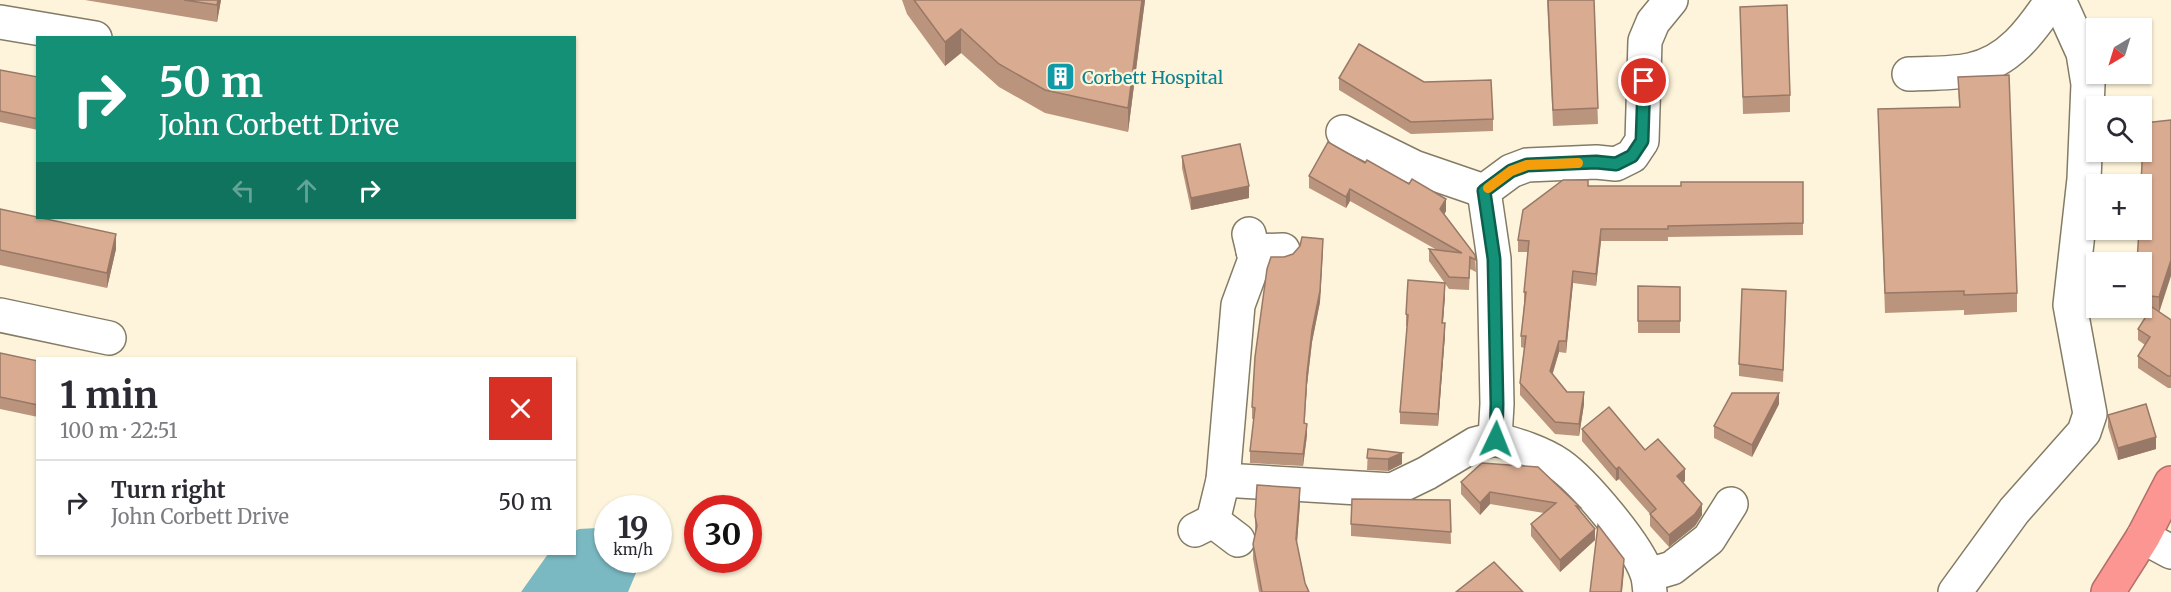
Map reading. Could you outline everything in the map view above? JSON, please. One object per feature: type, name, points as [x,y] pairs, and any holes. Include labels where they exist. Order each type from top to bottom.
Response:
[{"type":"highway","points":[[2108,592],[2157,545],[2171,483]]},
{"type":"street","points":[[1909,74],[1970,70],[2004,57],[2030,33],[2052,0]]},
{"type":"street","points":[[1955,592],[2014,511],[2084,432],[2090,414],[2070,305],[2084,179],[2088,84],[2083,53],[2059,0]]},
{"type":"street","points":[[1484,191],[1511,171],[1527,165],[1596,162],[1616,164],[1632,156],[1642,141],[1645,41],[1653,22],[1668,1]]},
{"type":"street","points":[[0,22],[83,36]]},
{"type":"street","points":[[1343,132],[1414,167],[1484,191]]},
{"type":"street","points":[[1484,191],[1494,259],[1496,439]]},
{"type":"street","points":[[1215,530],[1223,480],[1238,305],[1262,245]]},
{"type":"street","points":[[0,315],[109,338]]},
{"type":"street","points":[[1223,480],[1392,490],[1427,473],[1475,444],[1496,439],[1525,448],[1560,465],[1596,498],[1639,555],[1649,583],[1708,540],[1731,504]]},
{"type":"water","points":[[594,528],[594,573],[636,573],[628,592],[521,592],[547,555],[576,555],[576,530]]},
{"type":"building","points":[[184,0],[218,0],[217,5]]},
{"type":"building","name":"Corbett Hospital","points":[[914,0],[1142,0],[1128,108],[1045,90],[999,64],[961,29],[945,42]]},
{"type":"building","points":[[1548,0],[1594,0],[1598,108],[1553,110]]},
{"type":"building","points":[[1787,5],[1790,95],[1743,97],[1740,7]]},
{"type":"building","points":[[1359,44],[1424,82],[1491,80],[1493,119],[1411,122],[1339,78]]},
{"type":"building","points":[[0,70],[36,77],[36,119],[0,111]]},
{"type":"building","points":[[2009,75],[2017,293],[1964,295],[1964,291],[1885,293],[1878,109],[1960,107],[1958,77]]},
{"type":"building","points":[[2171,120],[2171,260],[2159,297],[2152,296],[2152,252],[2138,252],[2138,240],[2152,240],[2152,174],[2141,174],[2142,162],[2152,162],[2152,122]]},
{"type":"building","points":[[1328,142],[1365,163],[1367,160],[1409,184],[1412,179],[1446,199],[1440,209],[1475,255],[1476,260],[1470,257],[1469,278],[1449,277],[1429,249],[1462,253],[1350,189],[1346,197],[1309,176]]},
{"type":"building","points":[[1240,144],[1249,186],[1191,198],[1182,156]]},
{"type":"building","points":[[1563,180],[1588,180],[1588,186],[1681,186],[1681,182],[1803,182],[1803,223],[1668,226],[1668,229],[1601,229],[1596,274],[1573,271],[1566,341],[1559,341],[1550,371],[1567,392],[1584,392],[1579,424],[1555,422],[1520,383],[1526,336],[1521,336],[1529,241],[1518,240],[1523,210]]},
{"type":"building","points":[[0,209],[36,217],[36,219],[46,219],[116,234],[107,273],[0,250]]},
{"type":"building","points":[[1302,237],[1323,239],[1320,291],[1307,373],[1304,423],[1307,424],[1303,454],[1250,451],[1255,408],[1252,407],[1255,357],[1267,269],[1271,257],[1293,254],[1300,246]]},
{"type":"building","points":[[1408,280],[1445,283],[1442,323],[1445,323],[1438,414],[1400,412],[1408,315],[1406,314]]},
{"type":"building","points":[[1638,286],[1680,287],[1680,321],[1638,321]]},
{"type":"building","points":[[1742,289],[1786,291],[1783,370],[1739,364]]},
{"type":"building","points":[[2152,307],[2171,320],[2171,376],[2138,356],[2150,337],[2138,329],[2145,318],[2152,318]]},
{"type":"building","points":[[0,353],[36,361],[36,405],[0,397]]},
{"type":"building","points":[[1732,393],[1779,393],[1752,445],[1714,426]]},
{"type":"building","points":[[2146,404],[2156,437],[2118,448],[2108,415]]},
{"type":"building","points":[[1609,407],[1645,450],[1658,439],[1685,469],[1677,476],[1702,504],[1695,514],[1669,535],[1650,514],[1656,509],[1619,467],[1616,469],[1582,429]]},
{"type":"building","points":[[1368,449],[1402,453],[1388,459],[1367,458]]},
{"type":"building","points":[[1482,463],[1538,467],[1580,507],[1576,506],[1595,529],[1560,560],[1531,524],[1556,503],[1490,492],[1480,503],[1461,482]]},
{"type":"building","points":[[1257,485],[1300,488],[1296,539],[1309,592],[1262,592],[1253,544],[1257,526],[1255,516]]},
{"type":"building","points":[[1352,499],[1450,500],[1451,532],[1351,524]]},
{"type":"building","points":[[1598,525],[1624,559],[1621,592],[1590,592]]},
{"type":"building","points":[[1494,562],[1523,592],[1456,592]]},
{"type":"slow traffic","points":[[1488,188],[1511,171],[1527,165],[1578,163]]},
{"type":"place","name":"Corbett Hospital","points":[[1061,77]]},
{"type":"route","points":[[1496,439],[1494,259],[1484,191],[1511,171],[1527,165],[1596,162],[1616,164],[1632,156],[1642,141],[1644,81]]}]
